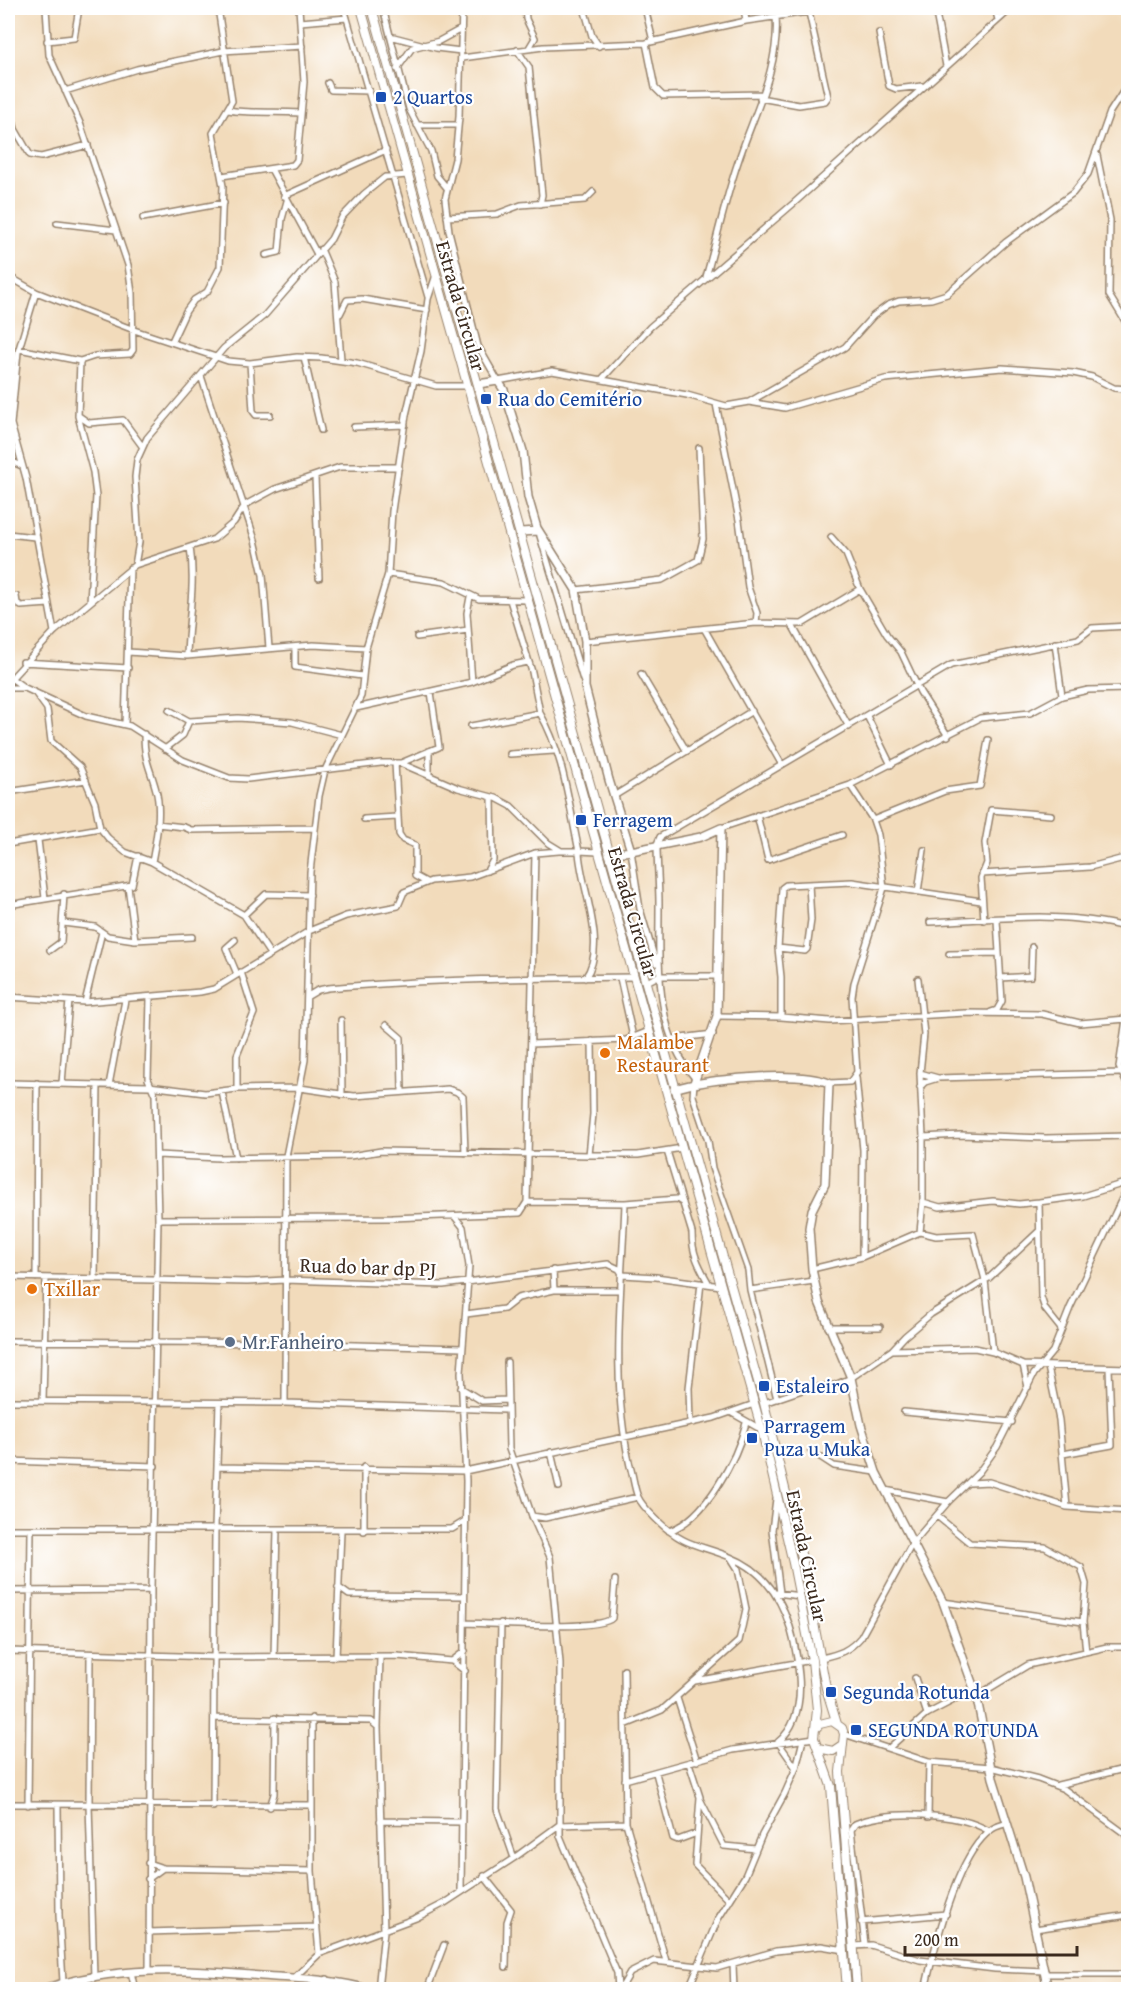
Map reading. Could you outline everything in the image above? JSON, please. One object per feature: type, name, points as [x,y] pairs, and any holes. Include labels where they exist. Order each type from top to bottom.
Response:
[{"type":"main road","name":"Estrada Circular","points":[[361,8],[435,278],[468,386],[762,1431],[800,1596],[812,1660],[816,1728]]},
{"type":"main road","name":"Estrada Circular","points":[[372,8],[764,1403],[802,1558],[821,1658],[837,1724]]},
{"type":"main road","points":[[847,1989],[831,1786],[814,1738],[816,1728],[826,1721],[837,1724],[844,1734],[840,1780],[857,1989]]},
{"type":"main road","points":[[818,1748],[833,1751],[842,1745]]},
{"type":"street","points":[[19,349],[80,361],[95,356],[130,354],[133,350],[134,330],[128,266],[88,145],[49,55],[46,8]]},
{"type":"street","points":[[47,41],[74,38],[80,8]]},
{"type":"street","points":[[172,341],[186,311],[194,300],[207,292],[220,267],[224,203],[222,176],[213,133],[232,101],[218,8]]},
{"type":"street","points":[[222,176],[296,163],[304,82],[299,8]]},
{"type":"street","points":[[344,8],[428,299]]},
{"type":"street","points":[[382,8],[409,109],[431,151],[437,176],[447,188]]},
{"type":"street","points":[[462,8],[458,125],[455,159],[447,188],[447,217],[478,346],[504,390],[523,451],[528,497],[631,851],[646,937],[658,968]]},
{"type":"street","points":[[525,8],[526,19],[535,38],[529,48]]},
{"type":"street","points":[[584,8],[592,36],[599,46]]},
{"type":"street","points":[[390,36],[461,54],[529,48],[585,47],[650,42],[808,10],[828,97],[825,101],[799,105],[761,96],[663,96],[655,88],[650,42],[645,8]]},
{"type":"street","points":[[744,8],[746,21]]},
{"type":"street","points":[[935,8],[946,66]]},
{"type":"street","points":[[995,8],[998,20]]},
{"type":"street","points":[[602,379],[650,327],[812,188],[1012,8]]},
{"type":"street","points":[[706,279],[721,214],[773,66],[778,41],[776,17]]},
{"type":"street","points":[[300,22],[347,18]]},
{"type":"street","points":[[391,76],[412,48],[439,41],[461,29]]},
{"type":"street","points":[[879,33],[889,86],[896,89],[923,86]]},
{"type":"street","points":[[585,47],[592,36]]},
{"type":"street","points":[[65,91],[137,69],[223,51],[302,46]]},
{"type":"street","points":[[517,50],[529,67],[542,195],[540,204]]},
{"type":"street","points":[[328,83],[331,90],[369,91]]},
{"type":"street","points":[[749,402],[845,347],[873,316],[888,305],[899,301],[931,299],[947,294],[1006,242],[1073,193],[1088,174],[1110,112],[1128,84]]},
{"type":"street","points":[[8,101],[15,129],[28,153],[35,157],[88,145]]},
{"type":"street","points":[[228,110],[250,114],[274,111],[300,112]]},
{"type":"street","points":[[417,125],[458,125]]},
{"type":"street","points":[[8,132],[15,129]]},
{"type":"street","points":[[286,199],[386,150]]},
{"type":"street","points":[[1097,154],[1110,220],[1108,295],[1128,326]]},
{"type":"street","points":[[271,169],[317,254]]},
{"type":"street","points":[[125,724],[132,566],[139,542],[135,477],[142,446],[224,348],[265,315],[331,239],[342,217],[364,194],[378,182],[393,175],[407,175]]},
{"type":"street","points":[[447,217],[497,213],[512,207],[585,201],[593,192]]},
{"type":"street","points":[[266,255],[279,252],[286,199]]},
{"type":"street","points":[[143,218],[224,203]]},
{"type":"street","points":[[57,223],[116,230]]},
{"type":"street","points":[[321,249],[334,277],[341,360]]},
{"type":"street","points":[[8,276],[36,292],[134,330],[217,358],[250,363],[304,357],[341,360],[436,386],[468,386]]},
{"type":"street","points":[[285,1403],[285,1156],[300,1088],[308,996],[306,949],[315,828],[325,770],[361,696],[366,648],[388,574],[392,511],[405,425],[428,299],[435,278]]},
{"type":"street","points":[[36,292],[19,349],[11,414],[54,632]]},
{"type":"street","points":[[335,296],[347,300],[362,299],[427,310]]},
{"type":"street","points":[[338,320],[341,307],[347,300]]},
{"type":"street","points":[[204,352],[207,368]]},
{"type":"street","points":[[304,357],[321,430]]},
{"type":"street","points":[[80,361],[78,416],[93,472],[96,496],[90,603]]},
{"type":"street","points":[[250,363],[253,411],[256,415],[270,415]]},
{"type":"street","points":[[478,384],[542,371],[602,379],[652,391],[687,395],[726,406],[749,402],[785,408],[885,379],[1002,368],[1073,373],[1092,377],[1114,388],[1128,389]]},
{"type":"street","points":[[201,376],[250,523],[263,576],[269,648]]},
{"type":"street","points":[[716,404],[739,520],[748,586],[757,613],[756,623]]},
{"type":"street","points":[[78,416],[89,423]]},
{"type":"street","points":[[82,429],[89,423],[123,420],[142,446]]},
{"type":"street","points":[[354,427],[405,425]]},
{"type":"street","points":[[576,590],[662,580],[698,560],[703,540],[699,448]]},
{"type":"street","points":[[18,451],[10,460],[22,466]]},
{"type":"street","points":[[399,466],[345,466],[275,489],[244,504],[234,522],[214,539],[132,566],[54,632],[8,679],[86,716],[125,724],[198,767],[229,778],[248,779],[314,770],[398,763],[439,747],[431,692]]},
{"type":"street","points":[[315,477],[319,578]]},
{"type":"street","points":[[234,522],[250,523]]},
{"type":"street","points":[[25,534],[34,528]]},
{"type":"street","points":[[520,532],[538,531]]},
{"type":"street","points":[[538,531],[576,590],[585,641],[585,687]]},
{"type":"street","points":[[8,534],[25,534],[35,537]]},
{"type":"street","points":[[831,537],[846,554],[860,589],[887,635],[901,652],[916,686],[948,736]]},
{"type":"street","points":[[187,656],[188,621],[194,579],[190,547]]},
{"type":"street","points":[[388,574],[444,582],[470,597],[528,600]]},
{"type":"street","points":[[585,641],[756,623],[802,624],[860,589]]},
{"type":"street","points":[[16,596],[18,605],[21,606],[49,604]]},
{"type":"street","points":[[470,597],[468,630],[472,682]]},
{"type":"street","points":[[510,600],[540,713],[569,794],[580,864],[592,907],[593,968],[585,978]]},
{"type":"street","points":[[792,625],[849,727]]},
{"type":"street","points":[[694,1080],[681,1059],[673,1039],[658,976],[657,844],[666,833],[951,665],[1078,639],[1092,628],[1128,626]]},
{"type":"street","points":[[417,637],[468,630]]},
{"type":"street","points":[[705,630],[782,765]]},
{"type":"street","points":[[1055,643],[1062,696]]},
{"type":"street","points":[[295,647],[295,667],[362,676]]},
{"type":"street","points":[[128,652],[187,656],[226,655],[269,648],[366,648]]},
{"type":"street","points":[[23,662],[128,668]]},
{"type":"street","points":[[356,708],[472,682],[513,665],[528,663]]},
{"type":"street","points":[[641,674],[686,750]]},
{"type":"street","points":[[8,688],[25,688]]},
{"type":"street","points":[[609,854],[701,837],[757,814],[850,785],[980,718],[1030,713],[1062,696],[1088,690],[1128,689]]},
{"type":"street","points":[[35,693],[47,709],[51,741],[80,767],[95,803],[100,828],[125,852],[152,862],[244,915],[270,954]]},
{"type":"street","points":[[361,696],[366,704]]},
{"type":"street","points":[[47,709],[54,700]]},
{"type":"street","points":[[169,710],[189,721],[238,718],[292,722],[342,735]]},
{"type":"street","points":[[614,796],[752,711]]},
{"type":"street","points":[[471,726],[540,713]]},
{"type":"street","points":[[867,716],[891,765]]},
{"type":"street","points":[[165,749],[183,735],[189,721]]},
{"type":"street","points":[[144,735],[147,766],[157,793],[158,824],[152,862]]},
{"type":"street","points":[[873,820],[945,791],[980,786],[988,740]]},
{"type":"street","points":[[429,751],[429,774]]},
{"type":"street","points":[[510,754],[554,751]]},
{"type":"street","points":[[398,763],[458,788],[492,797],[511,806],[548,843],[561,851]]},
{"type":"street","points":[[398,763],[400,838],[415,845],[415,886]]},
{"type":"street","points":[[314,770],[322,784]]},
{"type":"street","points":[[8,792],[56,787],[86,780]]},
{"type":"street","points":[[850,785],[873,820],[882,851],[884,888],[856,971],[852,997],[863,1150],[862,1257]]},
{"type":"street","points":[[487,871],[493,860],[492,797]]},
{"type":"street","points":[[984,920],[981,901],[982,874],[987,863],[985,843],[991,810],[1050,815]]},
{"type":"street","points":[[757,814],[768,860],[842,835]]},
{"type":"street","points":[[364,819],[398,818]]},
{"type":"street","points":[[158,824],[190,830],[315,828]]},
{"type":"street","points":[[8,844],[100,828]]},
{"type":"street","points":[[721,828],[722,881],[716,976],[717,1016],[713,1034],[694,1080],[693,1096],[708,1141],[712,1168],[737,1242],[743,1251],[750,1290],[777,1399]]},
{"type":"street","points":[[38,840],[45,898]]},
{"type":"street","points":[[918,892],[924,850]]},
{"type":"street","points":[[8,997],[85,1002],[150,998],[207,990],[294,942],[309,931],[346,915],[398,906],[404,892],[426,882],[470,877],[535,853],[598,852]]},
{"type":"street","points":[[158,1220],[467,1216],[520,1213],[527,1202],[535,853]]},
{"type":"street","points":[[8,905],[64,894],[128,886],[134,882],[138,856]]},
{"type":"street","points":[[982,874],[1090,867],[1128,857]]},
{"type":"street","points":[[415,876],[426,882]]},
{"type":"street","points":[[781,1017],[778,948],[782,888],[786,885],[840,881],[981,901]]},
{"type":"street","points":[[778,948],[806,951],[807,949],[811,920],[809,884]]},
{"type":"street","points":[[128,886],[135,940]]},
{"type":"street","points":[[50,950],[61,942],[64,894]]},
{"type":"street","points":[[244,915],[266,894],[310,895]]},
{"type":"street","points":[[930,922],[1085,919],[1128,928]]},
{"type":"street","points":[[989,1013],[997,1010],[1002,1001],[997,920]]},
{"type":"street","points":[[63,923],[96,927],[108,936],[135,940],[192,937]]},
{"type":"street","points":[[85,1002],[102,932]]},
{"type":"street","points":[[235,939],[227,945],[226,951],[239,973],[254,1013],[237,1055],[237,1089]]},
{"type":"street","points":[[294,942],[306,949]]},
{"type":"street","points":[[1000,978],[1032,976],[1032,947]]},
{"type":"street","points":[[949,954],[999,953]]},
{"type":"street","points":[[593,968],[602,978]]},
{"type":"street","points":[[645,983],[658,976],[716,976]]},
{"type":"street","points":[[620,978],[633,1037]]},
{"type":"street","points":[[308,996],[318,990],[451,979],[635,978]]},
{"type":"street","points":[[918,979],[920,1015],[924,1034],[919,1088],[923,1137],[923,1202],[920,1232]]},
{"type":"street","points":[[307,984],[318,990]]},
{"type":"street","points":[[149,1970],[151,1590],[158,1220],[155,1095],[149,1086],[150,998]]},
{"type":"street","points":[[109,1085],[125,1000]]},
{"type":"street","points":[[62,1083],[69,1001]]},
{"type":"street","points":[[1128,1006],[1120,1073],[1128,1086]]},
{"type":"street","points":[[717,1016],[781,1017],[823,1021],[989,1013],[1042,1014],[1080,1023],[1126,1019]]},
{"type":"street","points":[[341,1020],[342,1095]]},
{"type":"street","points":[[386,1025],[400,1038],[402,1092]]},
{"type":"street","points":[[531,1044],[633,1037],[649,1031]]},
{"type":"street","points":[[673,1039],[713,1034]]},
{"type":"street","points":[[589,1155],[593,1104],[592,1041]]},
{"type":"street","points":[[920,1073],[938,1078]]},
{"type":"street","points":[[919,1088],[925,1082],[938,1078],[1120,1073]]},
{"type":"street","points":[[674,1089],[694,1080],[771,1078],[809,1079],[829,1083],[850,1082],[856,1077]]},
{"type":"street","points":[[8,1083],[149,1086],[205,1093],[237,1089],[300,1088],[342,1095],[448,1089],[461,1094],[465,1105],[465,1153]]},
{"type":"street","points":[[36,1278],[37,1083]]},
{"type":"street","points":[[829,1083],[825,1184],[812,1210],[809,1228],[814,1281],[828,1327],[851,1378],[861,1425],[876,1472],[943,1602],[976,1694],[991,1767],[1024,1877],[1048,1989]]},
{"type":"street","points":[[95,1278],[98,1085]]},
{"type":"street","points":[[222,1092],[236,1158]]},
{"type":"street","points":[[923,1137],[960,1135],[1046,1138],[1128,1136]]},
{"type":"street","points":[[157,1155],[236,1158],[350,1156],[381,1151],[638,1155],[682,1148]]},
{"type":"street","points":[[667,1150],[678,1197],[683,1203],[692,1233],[694,1258],[710,1285]]},
{"type":"street","points":[[923,1202],[940,1207],[993,1201],[1019,1204],[1083,1196],[1128,1184]]},
{"type":"street","points":[[821,1658],[841,1654],[861,1637],[912,1544],[948,1502],[979,1472],[998,1448],[1028,1387],[1053,1351],[1128,1184]]},
{"type":"street","points":[[527,1202],[625,1203],[678,1197]]},
{"type":"street","points":[[1039,1202],[1041,1297],[1045,1309],[1061,1329]]},
{"type":"street","points":[[625,1203],[619,1363],[624,1437],[638,1497],[669,1531],[694,1547],[731,1557],[749,1567],[777,1593],[800,1596]]},
{"type":"street","points":[[455,1216],[463,1227],[468,1250],[461,1388],[465,1441],[463,1596],[465,1671],[461,1891]]},
{"type":"street","points":[[463,1227],[467,1216]]},
{"type":"street","points":[[764,1403],[805,1389],[835,1385],[851,1378],[892,1350],[931,1314],[985,1280],[1039,1231]]},
{"type":"street","points":[[812,1269],[862,1257],[920,1232],[936,1236],[973,1234],[985,1280],[993,1352]]},
{"type":"street","name":"Rua do bar dp PJ","points":[[8,1277],[247,1282],[285,1280],[443,1285],[468,1280],[608,1264],[619,1269],[623,1275],[721,1286]]},
{"type":"street","points":[[553,1270],[554,1290]]},
{"type":"street","points":[[43,1401],[46,1278]]},
{"type":"street","points":[[750,1290],[814,1281]]},
{"type":"street","points":[[690,1422],[690,1380],[701,1283]]},
{"type":"street","points":[[465,1314],[504,1309],[518,1298],[554,1290],[620,1290]]},
{"type":"street","points":[[828,1327],[880,1327]]},
{"type":"street","points":[[8,1341],[285,1343],[462,1348]]},
{"type":"street","points":[[892,1350],[975,1348],[993,1352],[1023,1365],[1128,1368]]},
{"type":"street","points":[[507,1362],[506,1410],[513,1461],[532,1516],[550,1557],[557,1625],[561,1735],[559,1825],[570,1860],[617,1973],[619,1989]]},
{"type":"street","points":[[1023,1365],[1028,1387]]},
{"type":"street","points":[[1044,1367],[1063,1454],[1067,1507]]},
{"type":"street","points":[[1063,1454],[1112,1445],[1109,1368]]},
{"type":"street","points":[[461,1388],[482,1401],[506,1400]]},
{"type":"street","points":[[8,1401],[154,1404],[285,1403],[506,1410]]},
{"type":"street","points":[[213,1807],[215,1528],[219,1403]]},
{"type":"street","points":[[218,1467],[297,1469],[364,1467],[465,1471],[732,1413],[754,1404]]},
{"type":"street","points":[[904,1412],[1012,1422]]},
{"type":"street","points":[[732,1413],[762,1431]]},
{"type":"street","points":[[669,1531],[679,1528],[708,1500],[741,1444],[746,1423]]},
{"type":"street","points":[[811,1451],[834,1466],[876,1472]]},
{"type":"street","points":[[551,1452],[559,1487]]},
{"type":"street","points":[[8,1461],[155,1466]]},
{"type":"street","points":[[364,1467],[364,1531]]},
{"type":"street","points":[[979,1472],[989,1482]]},
{"type":"street","points":[[969,1483],[989,1482],[1067,1507],[1128,1511]]},
{"type":"street","points":[[884,1490],[948,1502]]},
{"type":"street","points":[[777,1495],[772,1530],[777,1593],[789,1620],[798,1662],[798,1709],[792,1725],[778,1742]]},
{"type":"street","points":[[1056,1505],[1065,1496]]},
{"type":"street","points":[[532,1516],[545,1518],[638,1497]]},
{"type":"street","points":[[937,1516],[970,1544],[1045,1547],[1077,1563],[1083,1570],[1086,1584],[1083,1622],[1086,1652]]},
{"type":"street","points":[[538,1529],[545,1518]]},
{"type":"street","points":[[8,1529],[215,1528],[364,1531],[452,1529],[465,1521]]},
{"type":"street","points":[[28,1804],[31,1529]]},
{"type":"street","points":[[274,1656],[277,1529]]},
{"type":"street","points":[[452,1529],[464,1539]]},
{"type":"street","points":[[336,1657],[341,1531]]},
{"type":"street","points":[[625,1725],[653,1715],[677,1698],[739,1641],[744,1627],[746,1609],[738,1569],[731,1557]]},
{"type":"street","points":[[464,1623],[590,1626],[609,1622],[615,1605],[615,1580]]},
{"type":"street","points":[[338,1587],[349,1595],[463,1596]]},
{"type":"street","points":[[8,1591],[151,1590]]},
{"type":"street","points":[[338,1603],[349,1595]]},
{"type":"street","points":[[943,1602],[1083,1622]]},
{"type":"street","points":[[501,1623],[497,1809],[514,1858]]},
{"type":"street","points":[[889,1748],[927,1714],[947,1703],[976,1694],[1028,1665],[1107,1647],[1128,1647]]},
{"type":"street","points":[[452,1661],[465,1651]]},
{"type":"street","points":[[8,1652],[214,1657],[397,1656],[452,1661],[465,1671]]},
{"type":"street","points":[[90,1654],[89,1804],[94,1977]]},
{"type":"street","points":[[378,1989],[384,1931],[378,1726],[380,1657]]},
{"type":"street","points":[[695,1681],[812,1660]]},
{"type":"street","points":[[624,1670],[626,1823],[666,1961]]},
{"type":"street","points":[[915,1678],[927,1714]]},
{"type":"street","points":[[677,1698],[697,1761]]},
{"type":"street","points":[[371,1721],[379,1716]]},
{"type":"street","points":[[214,1718],[312,1718],[371,1721],[378,1726]]},
{"type":"street","points":[[270,1807],[274,1794],[275,1718]]},
{"type":"street","points":[[312,1718],[312,1871],[319,1954]]},
{"type":"street","points":[[844,1734],[929,1762],[991,1767],[1056,1786],[1128,1836]]},
{"type":"street","points":[[625,1780],[741,1748],[814,1738]]},
{"type":"street","points":[[688,1989],[718,1919],[730,1900],[796,1768],[803,1740]]},
{"type":"street","points":[[778,1742],[796,1768]]},
{"type":"street","points":[[928,1817],[929,1762]]},
{"type":"street","points":[[689,1763],[700,1797],[724,1846],[756,1849]]},
{"type":"street","points":[[1056,1786],[1128,1768]]},
{"type":"street","points":[[656,1773],[673,1838],[678,1840],[697,1833]]},
{"type":"street","points":[[274,1794],[282,1806]]},
{"type":"street","points":[[700,1797],[695,1865],[730,1900]]},
{"type":"street","points":[[8,1804],[213,1807],[311,1805]]},
{"type":"street","points":[[58,1805],[59,1915],[63,1982]]},
{"type":"street","points":[[865,1944],[852,1827],[858,1823],[888,1816],[928,1817],[967,1821],[989,1831]]},
{"type":"street","points":[[380,1821],[461,1822]]},
{"type":"street","points":[[295,1977],[319,1954],[416,1918],[514,1858],[559,1825],[626,1823]]},
{"type":"street","points":[[925,1989],[931,1960],[960,1873],[989,1831],[1008,1823]]},
{"type":"street","points":[[148,1863],[163,1868],[312,1871]]},
{"type":"street","points":[[148,1879],[163,1868]]},
{"type":"street","points":[[484,1876],[511,1910],[507,1922],[506,1967]]},
{"type":"street","points":[[861,1922],[945,1914]]},
{"type":"street","points":[[1035,1929],[1128,1915]]},
{"type":"street","points":[[148,1932],[317,1927]]},
{"type":"street","points":[[831,1946],[844,1937]]},
{"type":"street","points":[[854,1946],[865,1944],[931,1960],[1006,1970],[1128,1974]]},
{"type":"street","points":[[427,1989],[444,1945]]},
{"type":"street","points":[[619,1989],[627,1976],[642,1966],[666,1961],[698,1967],[733,1964],[776,1951],[831,1946],[845,1950]]},
{"type":"street","points":[[733,1964],[734,1989]]},
{"type":"street","points":[[40,1989],[63,1982],[131,1972],[189,1969],[327,1979],[371,1989]]},
{"type":"street","points":[[131,1972],[135,1989]]},
{"type":"street","points":[[617,1973],[627,1976]]},
{"type":"street","points":[[327,1979],[328,1989]]},
{"type":"place","name":"2 Quartos","points":[[381,97]]},
{"type":"place","name":"Rua do Cemitério","points":[[486,399]]},
{"type":"place","name":"Ferragem","points":[[581,820]]},
{"type":"place","name":"Malambe Restaurant","points":[[605,1053]]},
{"type":"place","name":"Txillar","points":[[32,1289]]},
{"type":"place","name":"Mr.Fanheiro","points":[[230,1342]]},
{"type":"place","name":"Estaleiro","points":[[764,1386]]},
{"type":"place","name":"Parragem Puza u Muka","points":[[752,1438]]},
{"type":"place","name":"Segunda Rotunda","points":[[831,1692]]},
{"type":"place","name":"SEGUNDA ROTUNDA","points":[[856,1730]]}]
